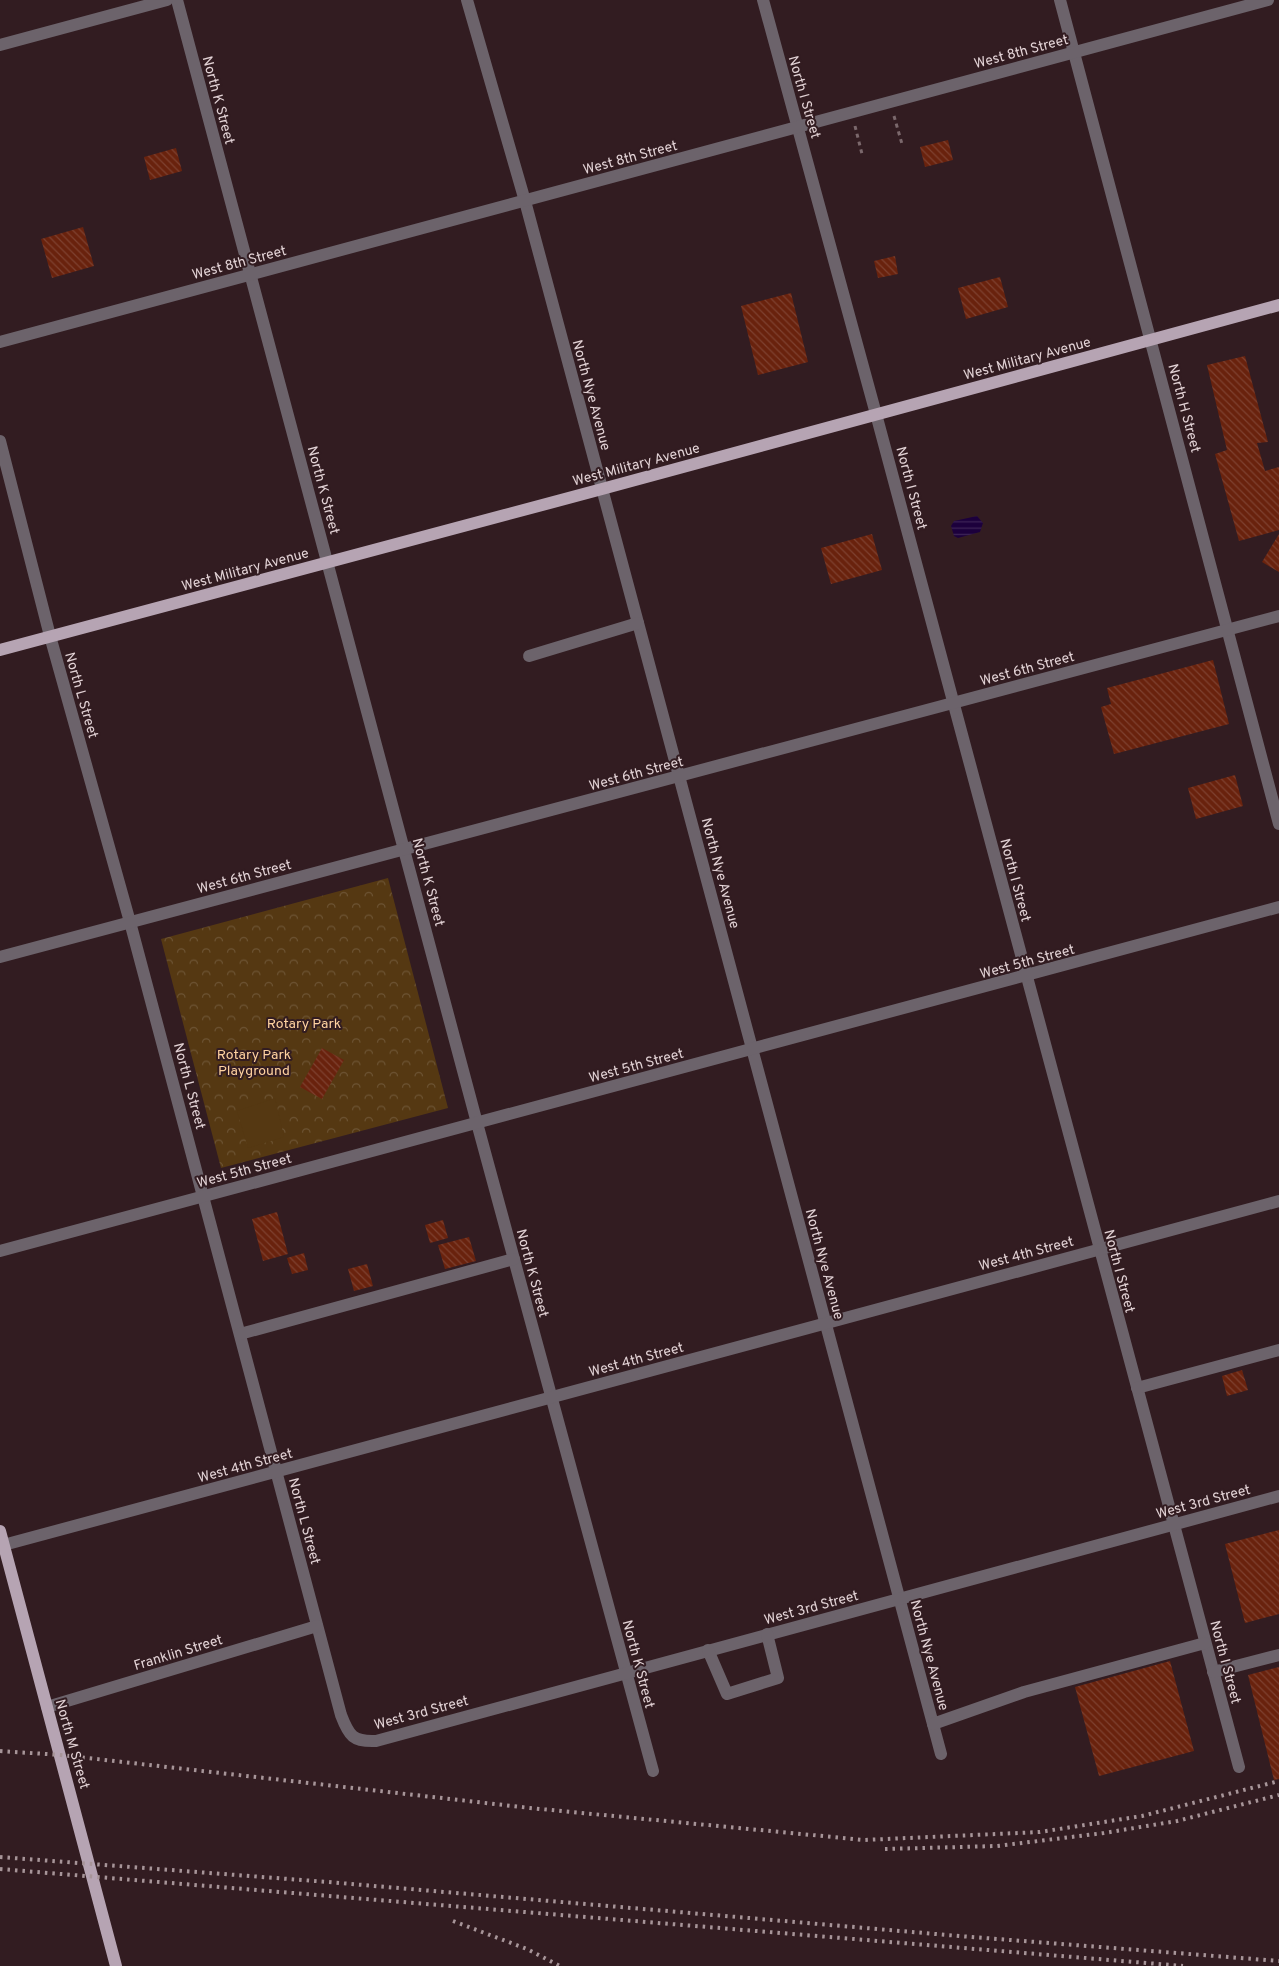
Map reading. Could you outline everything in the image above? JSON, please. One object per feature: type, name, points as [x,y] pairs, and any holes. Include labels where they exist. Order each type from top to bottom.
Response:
[{"type":"main road","name":"West Military Avenue","points":[[0,650],[1279,305]]},
{"type":"main road","name":"North M Street","points":[[0,1531],[2,1545],[116,1966]]},
{"type":"street","points":[[0,45],[167,0]]},
{"type":"street","name":"North K Street","points":[[177,0],[249,275],[329,562],[477,1123],[653,1771]]},
{"type":"street","name":"North Nye Avenue","points":[[466,0],[525,201],[941,1754]]},
{"type":"street","name":"North I Street","points":[[763,0],[954,703],[1173,1525],[1240,1767]]},
{"type":"street","name":"North H Street","points":[[1060,0],[1152,340],[1227,630],[1273,775],[1279,824]]},
{"type":"street","name":"West 8th Street","points":[[0,342],[1268,0]]},
{"type":"street","name":"North L Street","points":[[0,441],[50,636],[204,1196],[341,1715],[352,1737]]},
{"type":"street","name":"West 6th Street","points":[[0,957],[1279,616]]},
{"type":"street","points":[[529,656],[638,623]]},
{"type":"street","name":"West 5th Street","points":[[0,1251],[1279,907]]},
{"type":"street","name":"West 4th Street","points":[[2,1545],[1279,1201]]},
{"type":"street","points":[[240,1334],[514,1259]]},
{"type":"street","points":[[1137,1388],[1279,1350]]},
{"type":"street","name":"West 3rd Street","points":[[352,1737],[359,1741],[376,1741],[1279,1496]]},
{"type":"street","name":"Franklin Street","points":[[47,1707],[317,1626]]},
{"type":"street","points":[[708,1650],[727,1694],[778,1678],[767,1634]]},
{"type":"street","points":[[933,1724],[1024,1692],[1205,1643]]},
{"type":"street","points":[[1214,1672],[1279,1655]]},
{"type":"path","points":[[894,113],[902,144]]},
{"type":"path","points":[[854,124],[862,154]]},
{"type":"green space","name":"Rotary Park","points":[[388,878],[448,1108],[221,1168],[161,939]]},
{"type":"green space","points":[[275,1098],[284,1137],[248,1148],[237,1111]]},
{"type":"shaded area","points":[[977,516],[983,523],[980,532],[958,538],[954,536],[951,526],[954,521]]},
{"type":"building","points":[[948,140],[953,160],[925,167],[920,147]]},
{"type":"building","points":[[176,148],[182,171],[150,180],[144,157]]},
{"type":"building","points":[[83,227],[94,266],[52,278],[41,239]]},
{"type":"building","points":[[895,256],[898,274],[878,278],[874,261]]},
{"type":"building","points":[[1000,277],[1008,307],[966,319],[958,288]]},
{"type":"building","points":[[791,293],[808,362],[758,375],[741,306]]},
{"type":"building","points":[[1245,356],[1268,442],[1257,443],[1265,471],[1279,467],[1279,530],[1239,541],[1215,454],[1227,450],[1207,365]]},
{"type":"building","points":[[872,534],[882,570],[831,584],[821,548]]},
{"type":"building","points":[[1279,534],[1279,572],[1262,562]]},
{"type":"building","points":[[1213,660],[1229,724],[1114,754],[1101,707],[1111,704],[1107,688]]},
{"type":"building","points":[[1235,775],[1243,806],[1196,819],[1188,788]]},
{"type":"building","points":[[322,1048],[344,1060],[322,1099],[300,1087]]},
{"type":"building","points":[[277,1212],[288,1254],[263,1261],[252,1219]]},
{"type":"building","points":[[443,1220],[448,1238],[430,1243],[425,1225]]},
{"type":"building","points":[[469,1237],[476,1261],[445,1269],[438,1245]]},
{"type":"building","points":[[304,1253],[308,1270],[292,1274],[287,1258]]},
{"type":"building","points":[[367,1264],[373,1286],[354,1291],[348,1269]]},
{"type":"building","points":[[1242,1370],[1248,1390],[1227,1396],[1222,1376]]},
{"type":"building","points":[[1279,1530],[1279,1614],[1245,1623],[1225,1544]]},
{"type":"building","points":[[1170,1661],[1194,1751],[1099,1776],[1075,1687]]},
{"type":"building","points":[[1279,1667],[1279,1779],[1274,1780],[1248,1675]]},
{"type":"railway","points":[[0,1751],[61,1755],[530,1808],[864,1840],[1040,1832],[1142,1816],[1279,1781]]},
{"type":"railway","points":[[885,1849],[997,1846],[1104,1833],[1177,1821],[1279,1795]]},
{"type":"railway","points":[[0,1857],[328,1882],[959,1936],[1279,1961]]},
{"type":"railway","points":[[0,1869],[1183,1966]]},
{"type":"railway","points":[[453,1921],[527,1949],[560,1966]]},
{"type":"park label","name":"Rotary Park Playground","points":[[254,1062]]}]
